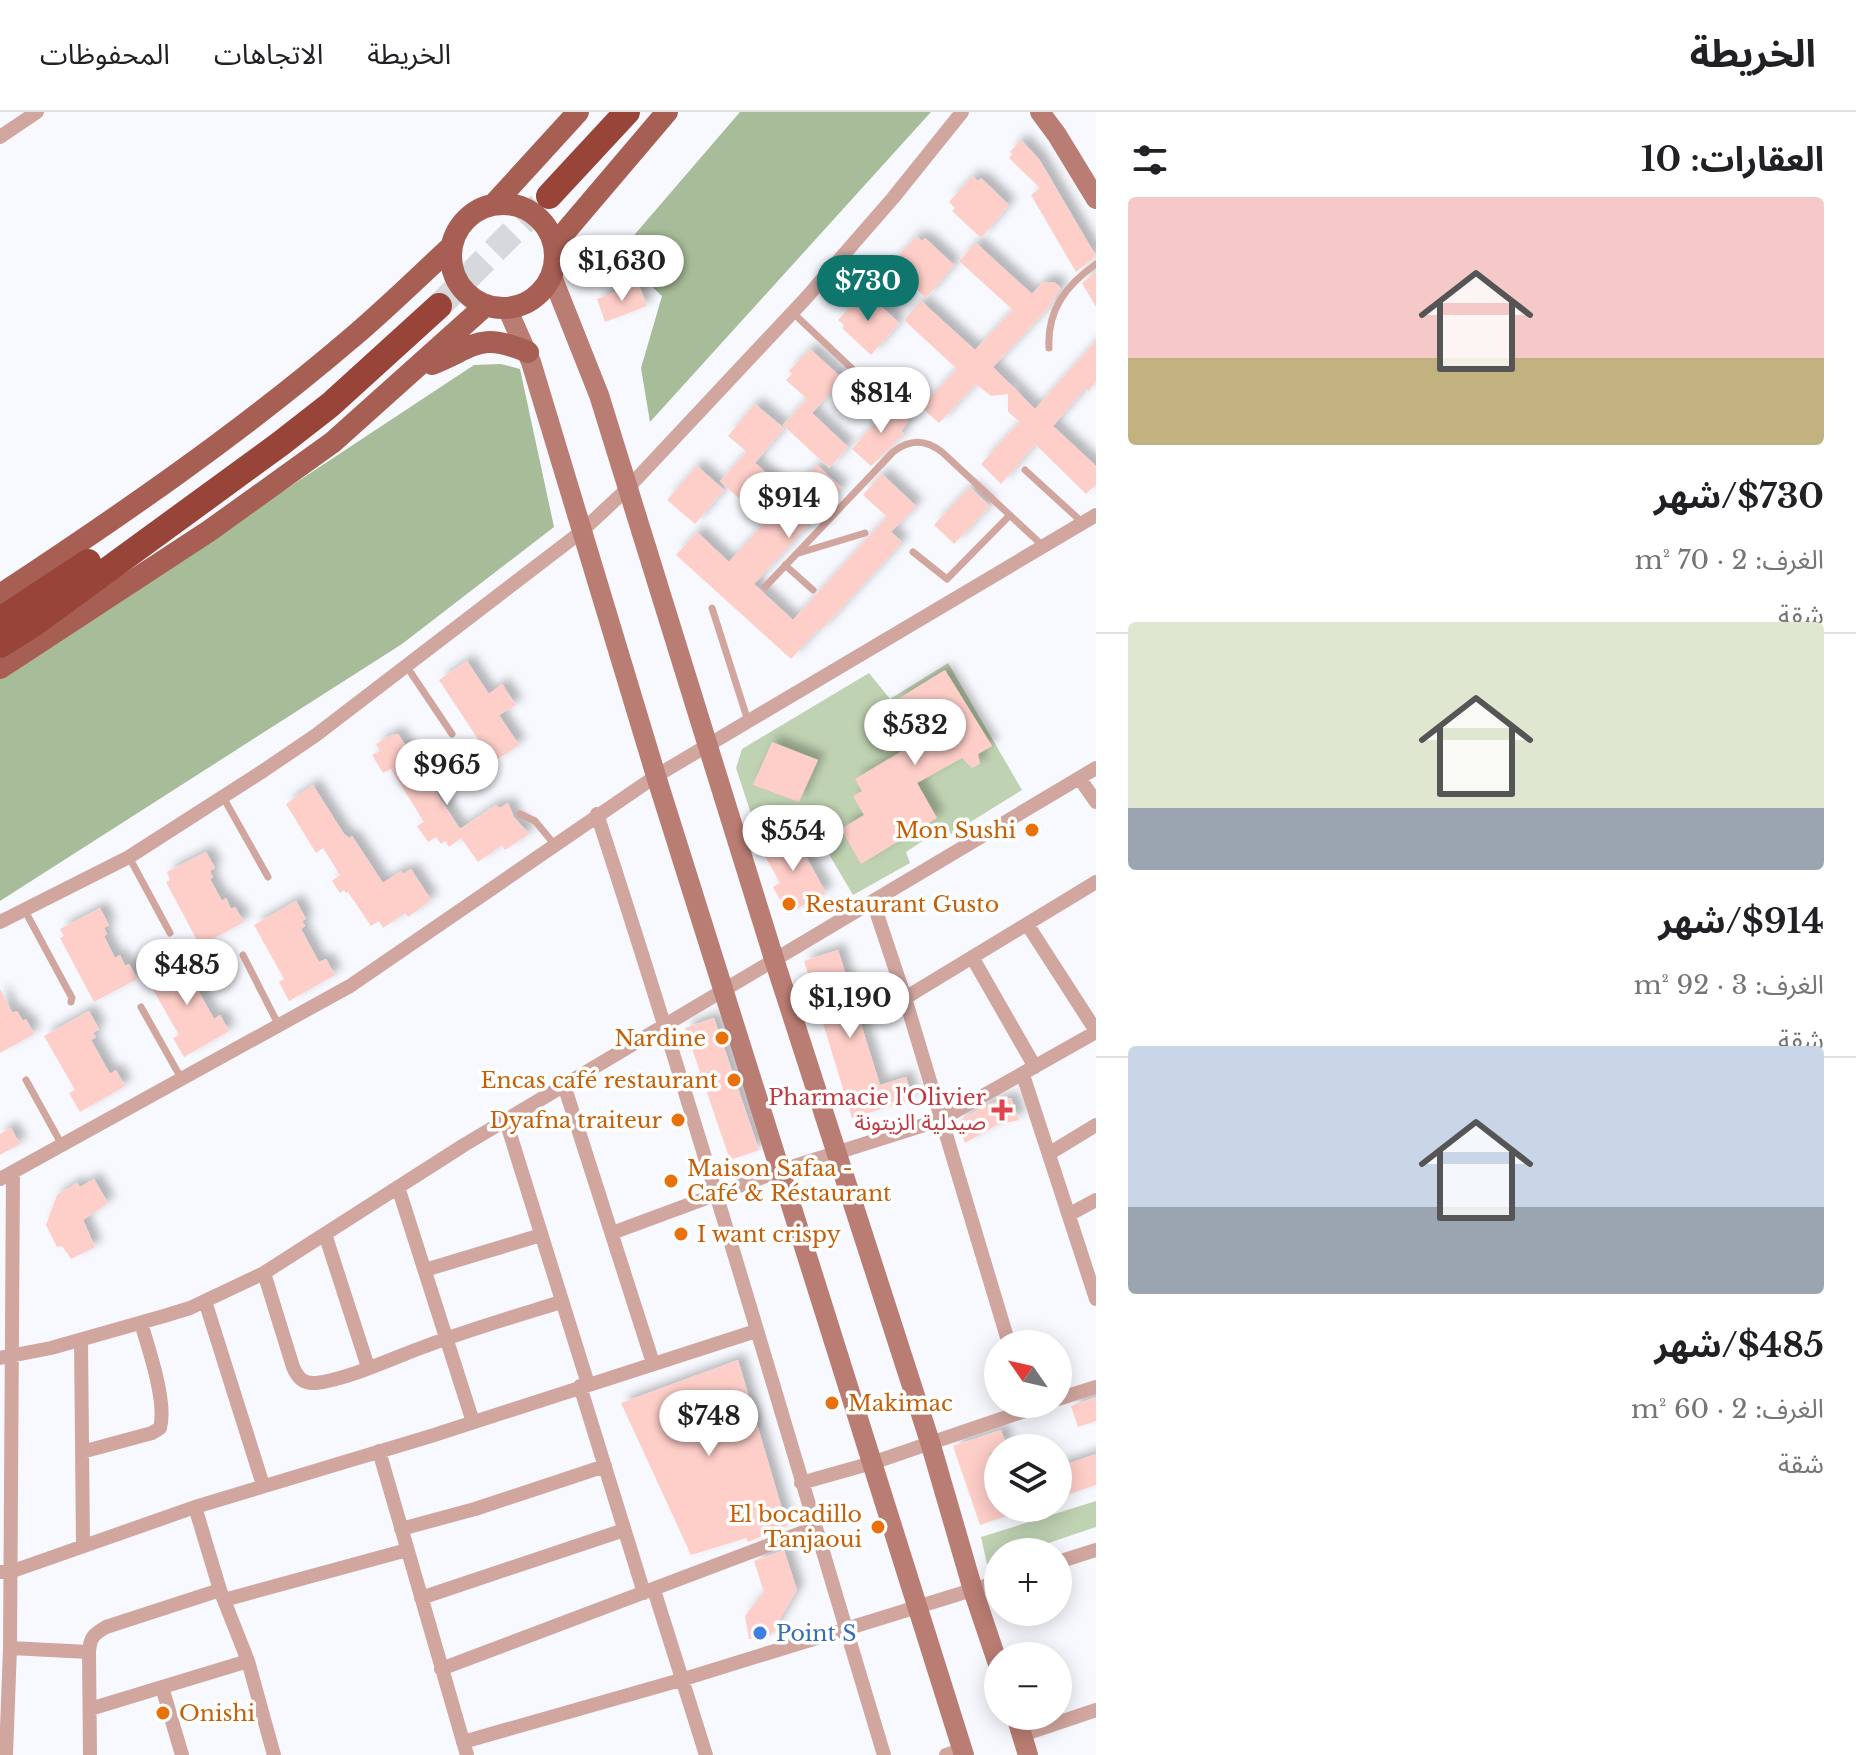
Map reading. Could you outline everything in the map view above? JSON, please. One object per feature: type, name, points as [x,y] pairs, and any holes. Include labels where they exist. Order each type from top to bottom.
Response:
[{"type":"highway","points":[[606,112],[542,192],[627,112]]},
{"type":"highway","points":[[0,620],[155,516],[250,446],[435,300],[330,405],[32,625],[0,645]]},
{"type":"main road","points":[[494,204],[510,204],[526,209],[548,230],[554,245],[555,260],[544,287],[521,305],[496,307],[470,296],[458,282],[451,265],[451,247],[458,229],[470,215],[494,204],[578,112]]},
{"type":"main road","points":[[554,245],[667,112]]},
{"type":"main road","points":[[0,595],[177,474],[272,403],[349,340],[451,247]]},
{"type":"main road","points":[[0,668],[186,546],[333,442],[419,366],[496,307]]},
{"type":"main road","points":[[419,366],[433,364],[464,347],[486,341],[501,342],[528,352]]},
{"type":"street","points":[[0,137],[37,112]]},
{"type":"street","points":[[0,922],[129,857],[316,735],[581,532],[627,489],[792,312],[893,198],[962,112]]},
{"type":"street","points":[[1040,112],[1096,199]]},
{"type":"street","points":[[551,274],[599,395],[991,1642]]},
{"type":"street","points":[[496,307],[528,352],[656,776],[919,1608],[957,1753]]},
{"type":"street","points":[[6,1755],[10,1648],[5,1572],[7,1176],[350,986],[656,776],[1096,515]]},
{"type":"street","points":[[6,1358],[141,1323],[205,1301],[264,1273],[564,1085],[1096,768]]},
{"type":"street","points":[[1080,779],[1096,802]]},
{"type":"street","points":[[597,814],[666,1025],[884,1755]]},
{"type":"street","points":[[905,998],[1095,884]]},
{"type":"street","points":[[873,902],[1005,1330]]},
{"type":"street","points":[[612,1233],[782,1170],[940,1120],[1096,1032],[1027,924]]},
{"type":"street","points":[[972,957],[1029,1071],[1050,1153],[1096,1299]]},
{"type":"street","points":[[564,1085],[653,1363]]},
{"type":"street","points":[[506,1121],[561,1302],[624,1530],[684,1679],[706,1755]]},
{"type":"street","points":[[1050,1153],[1096,1125]]},
{"type":"street","points":[[398,1187],[473,1422]]},
{"type":"street","points":[[1070,1214],[1096,1200]]},
{"type":"street","points":[[325,1234],[368,1367]]},
{"type":"street","points":[[425,1270],[541,1235]]},
{"type":"street","points":[[264,1273],[293,1367],[302,1380],[316,1383],[561,1302]]},
{"type":"street","points":[[205,1301],[263,1485]]},
{"type":"street","points":[[82,1452],[152,1433],[160,1428],[159,1397],[141,1323]]},
{"type":"street","points":[[5,1572],[263,1485],[473,1422],[756,1331]]},
{"type":"street","points":[[81,1340],[83,1546]]},
{"type":"street","points":[[1072,1395],[1096,1387]]},
{"type":"street","points":[[801,1483],[872,1463],[998,1418]]},
{"type":"street","points":[[379,1451],[465,1748],[984,1586]]},
{"type":"street","points":[[401,1529],[488,1505],[605,1466]]},
{"type":"street","points":[[195,1507],[222,1595],[248,1661],[274,1755]]},
{"type":"street","points":[[441,1669],[814,1528]]},
{"type":"street","points":[[421,1598],[624,1530]]},
{"type":"street","points":[[90,1755],[89,1652],[93,1635],[106,1627],[222,1595],[407,1550]]},
{"type":"street","points":[[1072,1558],[1096,1550]]},
{"type":"street","points":[[10,1648],[89,1652]]},
{"type":"street","points":[[90,1709],[248,1661]]},
{"type":"street","points":[[162,1687],[182,1755]]},
{"type":"street","points":[[1022,1735],[1096,1710]]},
{"type":"lane","points":[[1049,348],[1051,317],[1072,281],[1096,264]]},
{"type":"lane","points":[[792,312],[863,379]]},
{"type":"lane","points":[[765,587],[893,452],[916,441],[930,443],[942,452],[1043,546]]},
{"type":"lane","points":[[1025,470],[1083,523]]},
{"type":"lane","points":[[913,552],[947,579],[1010,515]]},
{"type":"lane","points":[[797,554],[865,533]]},
{"type":"lane","points":[[785,565],[813,590]]},
{"type":"lane","points":[[712,608],[748,721]]},
{"type":"lane","points":[[407,667],[452,734]]},
{"type":"lane","points":[[223,797],[268,877]]},
{"type":"lane","points":[[520,814],[535,821],[555,845]]},
{"type":"lane","points":[[129,857],[170,933]]},
{"type":"lane","points":[[24,909],[72,998],[71,1002]]},
{"type":"lane","points":[[243,955],[279,1026]]},
{"type":"lane","points":[[141,1007],[182,1080]]},
{"type":"lane","points":[[26,1080],[62,1145]]},
{"type":"green space","points":[[740,112],[931,112],[650,422],[641,368],[662,296],[617,255]]},
{"type":"green space","points":[[501,364],[520,369],[554,527],[402,644],[0,901],[0,678],[474,365]]},
{"type":"green space","points":[[948,663],[1022,790],[951,834],[945,826],[906,852],[910,863],[853,895],[810,822],[760,841],[736,768],[742,749],[869,673],[890,699]]},
{"type":"green space","points":[[1096,1501],[1096,1527],[1063,1538],[984,1538],[984,1550],[981,1537],[1029,1522],[1072,1522],[1072,1509]]},
{"type":"building","points":[[1021,140],[1039,159],[1096,256],[1076,272],[1031,195],[1040,188],[1009,158],[1010,152]]},
{"type":"building","points":[[973,176],[978,181],[981,178],[1009,205],[981,238],[952,211],[955,208],[949,202]]},
{"type":"building","points":[[917,236],[922,241],[925,238],[954,265],[926,298],[897,271],[899,268],[893,262]]},
{"type":"building","points":[[976,243],[1032,294],[1043,282],[1054,282],[1061,288],[1049,307],[993,367],[1035,409],[1096,341],[1096,381],[1089,391],[1085,388],[1053,426],[1096,466],[1096,484],[1086,494],[1035,444],[1001,484],[981,464],[1020,422],[1008,412],[1008,394],[991,396],[976,384],[939,423],[921,407],[957,369],[904,320],[921,301],[975,350],[1013,310],[959,261]]},
{"type":"building","points":[[1096,272],[1096,307],[1082,283]]},
{"type":"building","points":[[638,283],[647,306],[605,322],[597,299]]},
{"type":"building","points":[[863,294],[867,298],[870,296],[899,323],[871,355],[842,328],[844,325],[838,320]]},
{"type":"building","points":[[810,349],[843,379],[812,413],[848,447],[829,468],[783,425],[807,399],[786,380],[792,374],[789,371]]},
{"type":"building","points":[[887,402],[909,421],[901,431],[904,434],[871,466],[852,449],[879,419],[874,415]]},
{"type":"building","points":[[755,404],[784,428],[755,463],[790,494],[817,465],[842,488],[754,584],[793,620],[887,517],[863,495],[882,474],[916,506],[891,532],[902,542],[791,659],[676,555],[697,532],[729,562],[765,522],[720,481],[747,452],[728,436]]},
{"type":"building","points":[[697,466],[724,490],[695,524],[667,500]]},
{"type":"building","points":[[970,487],[990,506],[954,544],[934,525]]},
{"type":"building","points":[[467,661],[489,694],[502,684],[516,705],[499,715],[519,745],[493,762],[439,680]]},
{"type":"building","points":[[945,670],[992,746],[978,754],[980,764],[972,768],[962,758],[917,783],[937,818],[861,864],[841,829],[864,815],[853,796],[862,791],[855,779],[912,745],[906,735],[914,731],[896,700]]},
{"type":"building","points":[[398,734],[460,829],[496,805],[500,808],[508,803],[514,817],[529,834],[505,850],[502,845],[478,862],[461,838],[449,847],[445,841],[441,844],[436,837],[428,842],[417,826],[424,822],[391,769],[383,773],[372,755],[380,751],[376,744]]},
{"type":"building","points":[[772,742],[818,760],[799,802],[753,785]]},
{"type":"building","points":[[313,785],[344,834],[349,838],[352,836],[383,883],[401,871],[403,874],[411,869],[431,900],[408,917],[405,913],[383,928],[379,921],[371,926],[348,892],[344,890],[340,893],[332,881],[340,875],[323,848],[316,853],[286,804]]},
{"type":"building","points":[[792,831],[826,893],[788,914],[773,887],[780,883],[761,849]]},
{"type":"building","points":[[206,852],[215,868],[210,871],[213,877],[210,879],[222,901],[226,898],[231,909],[235,907],[244,922],[200,946],[166,882],[170,880],[167,872]]},
{"type":"building","points":[[296,901],[306,919],[302,921],[305,926],[301,929],[319,962],[326,959],[335,975],[289,1001],[279,982],[284,979],[254,925]]},
{"type":"building","points":[[100,908],[109,925],[104,928],[107,934],[104,936],[115,958],[120,955],[137,979],[94,1002],[60,938],[64,936],[60,929]]},
{"type":"building","points":[[838,950],[880,1085],[906,1077],[913,1099],[852,1118],[804,961]]},
{"type":"building","points":[[193,956],[203,974],[197,977],[200,982],[195,985],[214,1019],[220,1015],[229,1031],[184,1057],[173,1038],[179,1035],[148,981]]},
{"type":"building","points":[[0,989],[12,1013],[17,1011],[23,1021],[26,1019],[34,1034],[0,1053]]},
{"type":"building","points":[[89,1011],[99,1029],[93,1033],[96,1037],[91,1040],[110,1074],[116,1070],[125,1086],[80,1112],[69,1093],[75,1090],[44,1036]]},
{"type":"building","points":[[714,1018],[759,1150],[730,1160],[685,1028]]},
{"type":"building","points":[[1011,1098],[1019,1120],[997,1125],[965,1143],[957,1122],[989,1104]]},
{"type":"building","points":[[11,1128],[20,1144],[0,1155],[0,1134]]},
{"type":"building","points":[[94,1179],[108,1203],[83,1220],[95,1247],[71,1259],[62,1246],[57,1247],[46,1225],[57,1195],[77,1183],[80,1187]]},
{"type":"building","points":[[738,1360],[787,1526],[748,1542],[746,1538],[691,1555],[621,1403]]},
{"type":"building","points":[[1096,1397],[1096,1421],[1078,1427],[1072,1406]]},
{"type":"building","points":[[984,1436],[984,1522],[989,1522],[980,1525],[953,1446]]},
{"type":"building","points":[[1096,1454],[1096,1485],[1072,1493],[1072,1462]]},
{"type":"building","points":[[784,1550],[797,1590],[770,1636],[749,1639],[745,1616],[764,1592],[754,1561]]},
{"type":"tunnel","points":[[439,306],[549,196]]},
{"type":"place","name":"Mon Sushi","points":[[1032,830]]},
{"type":"place","name":"Restaurant Gusto","points":[[789,904]]},
{"type":"place","name":"Nardine","points":[[722,1038]]},
{"type":"place","name":"Encas café restaurant","points":[[734,1080]]},
{"type":"place","name":"Pharmacie l'Olivier صيدلية الزيتونة","points":[[1002,1110]]},
{"type":"place","name":"Dyafna traiteur","points":[[678,1120]]},
{"type":"place","name":"Maison Safaa - Café & Réstaurant","points":[[671,1181]]},
{"type":"place","name":"I want crispy","points":[[681,1234]]},
{"type":"place","name":"Makimac","points":[[832,1403]]},
{"type":"place","name":"El bocadillo Tanjaoui","points":[[878,1527]]},
{"type":"place","name":"Point S","points":[[760,1633]]},
{"type":"place","name":"Onishi","points":[[163,1713]]}]
